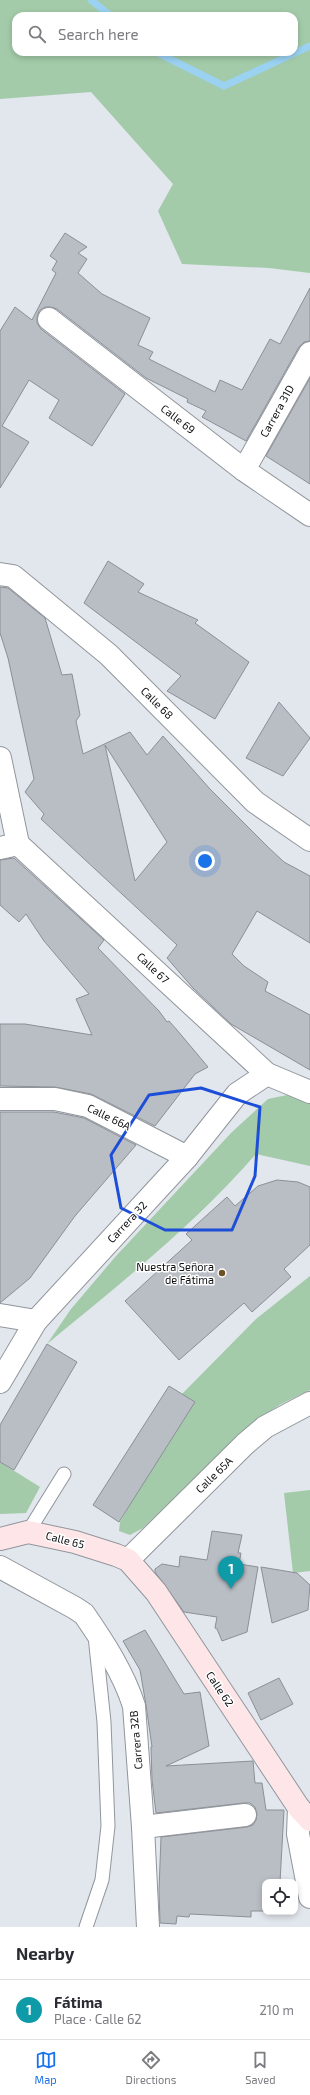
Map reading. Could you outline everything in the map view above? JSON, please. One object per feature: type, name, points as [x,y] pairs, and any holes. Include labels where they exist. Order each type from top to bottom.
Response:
[{"type":"main road","name":"Calle 65","points":[[0,1539],[28,1532],[74,1542],[128,1560]]},
{"type":"main road","name":"Calle 62","points":[[128,1560],[156,1592],[305,1814]]},
{"type":"street","name":"Calle 69","points":[[48,319],[244,470],[310,515]]},
{"type":"street","name":"Carrera 31D","points":[[244,470],[310,353]]},
{"type":"street","name":"Calle 68","points":[[0,574],[13,576],[109,655],[255,802],[310,840]]},
{"type":"street","points":[[0,758],[9,846]]},
{"type":"street","name":"Calle 67","points":[[9,846],[267,1074],[310,1092]]},
{"type":"street","name":"Carrera 32","points":[[0,1382],[36,1321],[188,1157],[237,1094],[267,1074]]},
{"type":"street","name":"Calle 66A","points":[[0,1099],[55,1099],[88,1106],[188,1157]]},
{"type":"street","points":[[0,1315],[36,1321]]},
{"type":"street","name":"Calle 65A","points":[[128,1560],[265,1427],[310,1403]]},
{"type":"street","name":"Carrera 32B","points":[[0,1567],[84,1614],[119,1670],[134,1706],[144,1827],[148,1927]]},
{"type":"street","points":[[305,1814],[298,1834],[310,1897]]},
{"type":"street","points":[[144,1827],[245,1815]]},
{"type":"lane","points":[[28,1532],[64,1474]]},
{"type":"lane","points":[[86,1927],[102,1880],[108,1826],[104,1722],[94,1628]]},
{"type":"highlighted area","points":[[201,1088],[260,1107],[255,1176],[232,1230],[165,1230],[121,1208],[111,1155],[149,1095]]},
{"type":"green space","points":[[0,0],[310,0],[310,273],[269,268],[182,264],[158,211],[173,184],[91,92],[0,99]]},
{"type":"green space","points":[[292,1094],[310,1098],[310,1166],[256,1154],[207,1205],[156,1253],[47,1344],[71,1309],[116,1256],[232,1132],[268,1099]]},
{"type":"green space","points":[[310,1276],[310,1390],[281,1404],[252,1423],[143,1528],[130,1535],[119,1531],[120,1522],[135,1496],[195,1402],[182,1394],[256,1319]]},
{"type":"green space","points":[[0,1462],[40,1487],[26,1513],[0,1514]]},
{"type":"green space","points":[[310,1490],[310,1571],[293,1573],[284,1493]]},
{"type":"building","points":[[65,233],[87,247],[78,253],[87,259],[78,273],[102,294],[150,318],[138,345],[153,352],[149,359],[215,392],[220,380],[242,390],[270,339],[280,344],[310,288],[310,341],[304,342],[299,347],[246,441],[202,417],[206,411],[187,402],[188,399],[146,378],[57,309],[45,307],[39,311],[37,317],[37,323],[41,329],[125,394],[92,446],[49,418],[59,400],[29,380],[2,426],[29,442],[0,488],[0,331],[15,307],[32,320],[56,273],[52,270],[57,261],[50,256]]},
{"type":"building","points":[[310,378],[310,484],[266,456]]},
{"type":"building","points":[[108,561],[144,584],[138,592],[198,620],[195,623],[249,662],[215,719],[167,691],[181,676],[84,603]]},
{"type":"building","points":[[0,587],[8,588],[45,618],[62,675],[72,674],[80,715],[76,721],[83,754],[130,732],[147,755],[163,736],[210,789],[269,848],[284,862],[310,876],[310,943],[257,911],[232,954],[244,966],[268,982],[265,991],[310,1015],[310,1070],[231,1024],[193,988],[167,958],[177,945],[41,819],[44,814],[25,792],[34,779],[8,658],[0,633]],"holes":[[[105,745],[167,842],[135,881]]]},
{"type":"building","points":[[279,702],[310,738],[283,776],[246,758]]},
{"type":"building","points":[[14,858],[104,940],[98,948],[159,1011],[167,1022],[169,1021],[208,1067],[195,1074],[155,1126],[91,1094],[55,1087],[0,1086],[0,1024],[25,1024],[92,1035],[76,999],[89,994],[44,941],[26,914],[19,922],[0,905],[0,860]]},
{"type":"building","points":[[0,1112],[54,1112],[84,1118],[136,1145],[75,1216],[30,1278],[0,1303]]},
{"type":"building","name":"Nuestra Señora de Fátima","points":[[277,1180],[298,1182],[310,1187],[310,1245],[284,1269],[291,1277],[252,1312],[244,1303],[179,1360],[125,1301],[192,1240],[186,1234],[227,1197],[235,1206],[258,1186]]},
{"type":"building","points":[[47,1344],[77,1362],[14,1470],[0,1462],[0,1425]]},
{"type":"building","points":[[169,1386],[195,1402],[119,1522],[93,1505]]},
{"type":"building","points":[[212,1531],[242,1535],[238,1553],[241,1553],[239,1564],[258,1567],[247,1632],[222,1641],[217,1629],[215,1628],[217,1617],[184,1612],[155,1572],[155,1569],[162,1564],[179,1567],[180,1556],[207,1560]]},
{"type":"building","points":[[261,1567],[297,1573],[310,1585],[308,1610],[272,1623]]},
{"type":"building","points":[[145,1630],[184,1694],[200,1692],[209,1746],[166,1766],[253,1761],[255,1783],[262,1783],[266,1810],[284,1810],[280,1879],[262,1879],[262,1911],[251,1911],[251,1917],[190,1914],[189,1917],[177,1916],[176,1924],[160,1923],[159,1890],[161,1837],[247,1827],[253,1825],[257,1814],[255,1807],[250,1803],[156,1813],[152,1780],[152,1747],[140,1670],[123,1641]]},
{"type":"building","points":[[279,1678],[293,1704],[261,1720],[248,1693]]},
{"type":"waterway","points":[[91,0],[106,12]]},
{"type":"waterway","points":[[298,52],[310,46]]},
{"type":"waterway","points":[[164,56],[224,86],[288,56]]},
{"type":"place","name":"Nuestra Señora de Fátima","points":[[222,1273]]},
{"type":"place","name":"Fátima","points":[[231,1589]]}]
